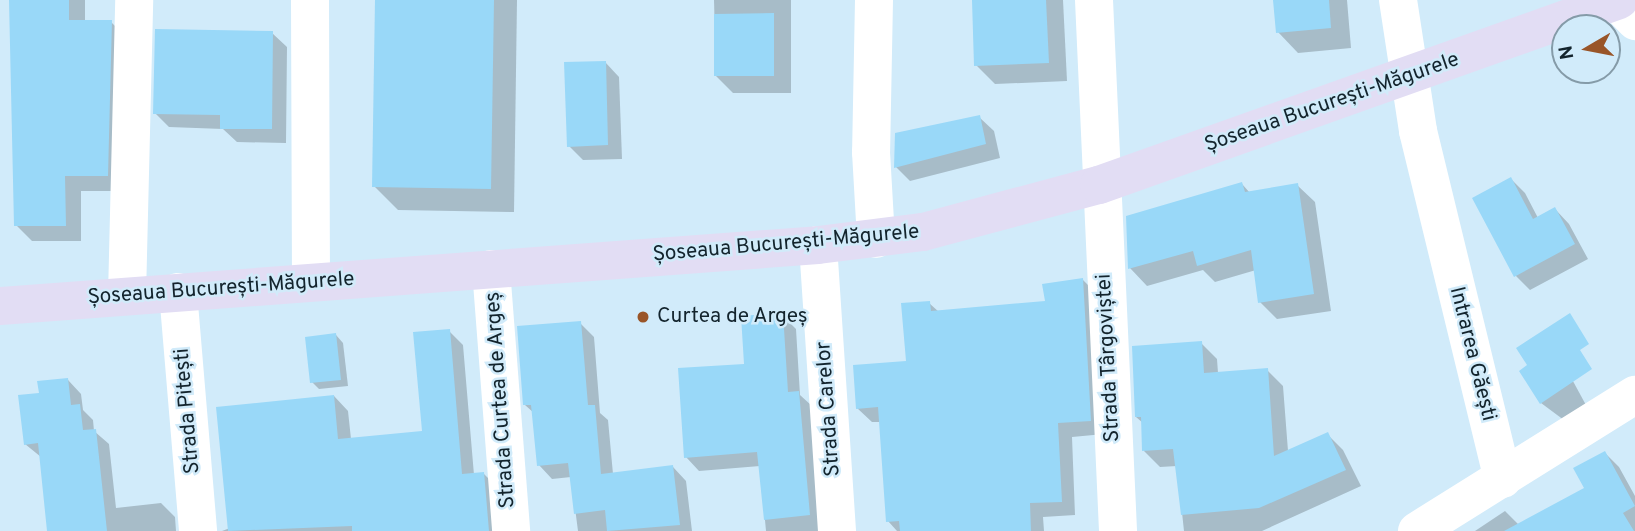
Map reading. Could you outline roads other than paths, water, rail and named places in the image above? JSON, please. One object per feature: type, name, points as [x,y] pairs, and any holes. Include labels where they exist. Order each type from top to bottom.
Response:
[{"type":"main road","name":"Șoseaua București-Măgurele","points":[[0,306],[818,245],[876,239],[980,220],[1099,185],[1408,76],[1624,7]]},
{"type":"street","points":[[127,296],[134,0]]},
{"type":"street","points":[[310,0],[311,282]]},
{"type":"street","points":[[874,0],[872,152],[876,239]]},
{"type":"street","name":"Strada Târgoviștei","points":[[1094,0],[1099,185],[1118,531]]},
{"type":"street","name":"Intrarea Găești","points":[[1398,0],[1408,76],[1503,479]]},
{"type":"street","name":"Strada Carelor","points":[[818,245],[837,531]]},
{"type":"street","name":"Strada Curtea de Argeș","points":[[491,269],[511,531]]},
{"type":"street","name":"Strada Pitești","points":[[178,292],[198,531]]},
{"type":"street","points":[[1418,531],[1635,395]]},
{"type":"place","name":"Curtea de Argeș","points":[[643,317]]}]
